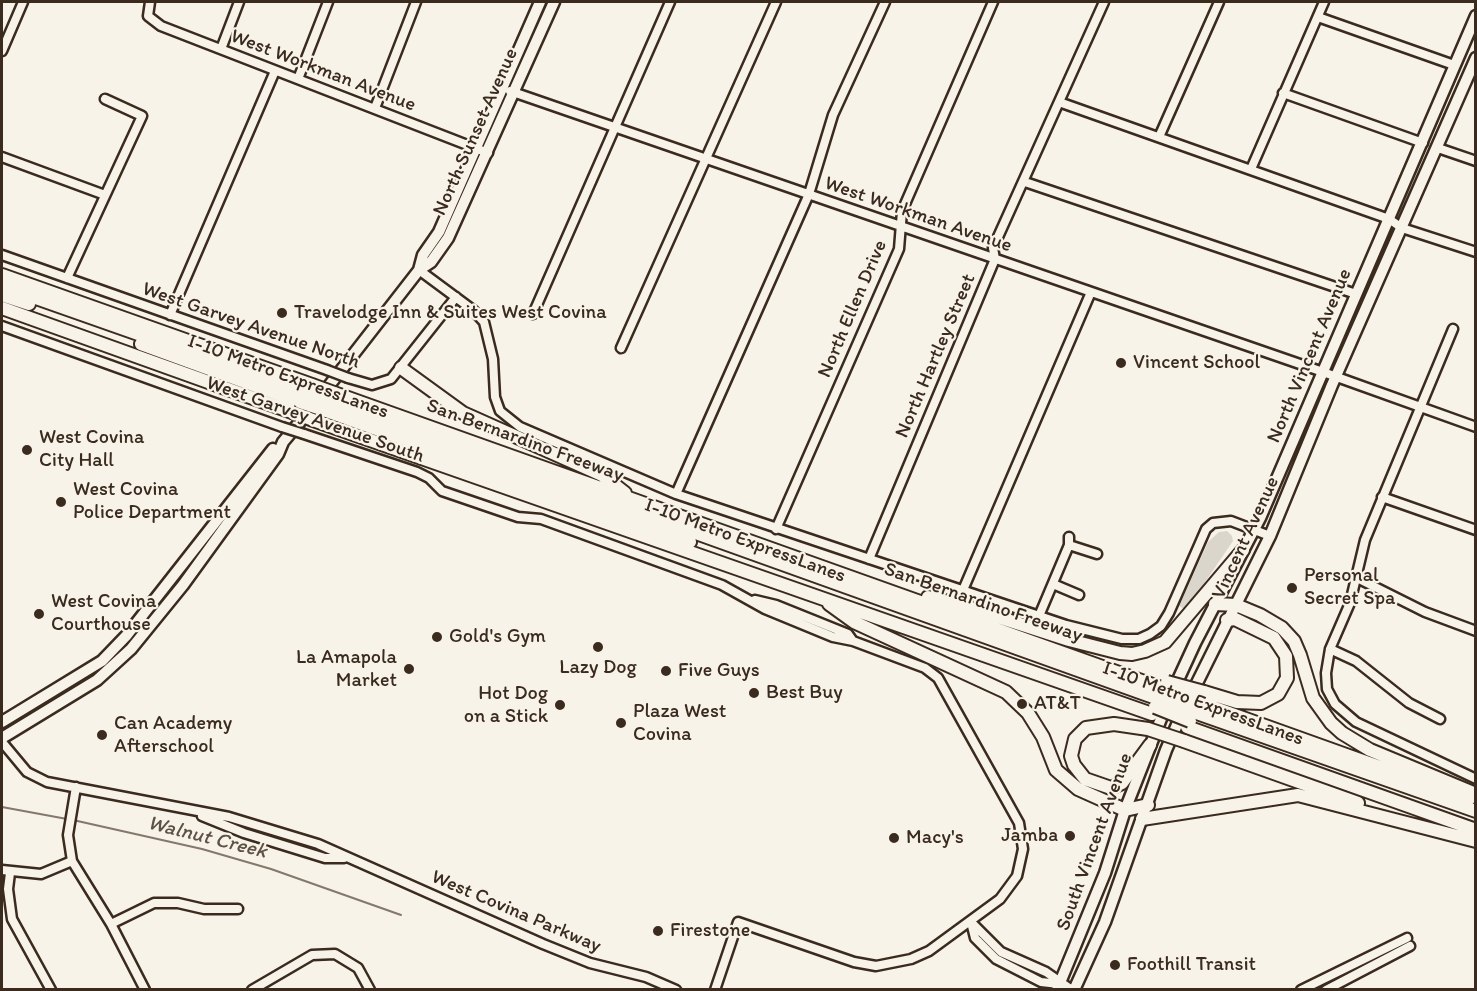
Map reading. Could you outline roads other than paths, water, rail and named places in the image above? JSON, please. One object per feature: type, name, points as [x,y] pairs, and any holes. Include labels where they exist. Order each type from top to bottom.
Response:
[{"type":"highway","name":"San Bernardino Freeway","points":[[2,275],[306,393],[324,403],[633,500],[1066,653],[1094,656],[1160,700]]},
{"type":"highway","name":"I-10 Metro ExpressLanes","points":[[2,286],[1160,700]]},
{"type":"highway","name":"I-10 Metro ExpressLanes","points":[[2,296],[306,393]]},
{"type":"highway","points":[[2,308],[313,420],[819,596],[1160,700],[1476,802]]},
{"type":"highway","points":[[401,368],[463,413],[602,475],[633,500]]},
{"type":"highway","points":[[871,585],[961,605],[1069,640],[1132,654],[1165,642],[1244,550]]},
{"type":"highway","points":[[819,596],[854,622],[1006,692],[1035,724],[1053,763],[1063,778],[1087,794],[1125,810],[1148,805]]},
{"type":"highway","points":[[1215,604],[1236,605],[1282,628],[1294,641],[1313,698],[1331,723],[1342,733],[1370,750],[1476,794]]},
{"type":"highway","points":[[1193,711],[1237,702],[1261,703],[1278,694],[1287,678],[1286,656],[1274,638],[1235,619],[1227,620]]},
{"type":"highway","points":[[1160,700],[1193,711],[1476,830]]},
{"type":"highway","name":"I-10 Metro ExpressLanes","points":[[1193,711],[1476,812]]},
{"type":"highway","name":"I-10 Metro ExpressLanes","points":[[1193,711],[1476,822]]},
{"type":"highway","points":[[1150,745],[1122,783],[1111,788],[1085,779],[1074,765],[1071,756],[1076,739],[1086,728],[1114,724],[1148,729],[1433,829]]},
{"type":"highway","points":[[1143,819],[1272,797],[1298,795],[1476,841]]},
{"type":"main road","name":"North Sunset Avenue","points":[[419,270],[423,255],[439,232],[540,2]]},
{"type":"main road","name":"North Sunset Avenue","points":[[283,442],[324,403],[419,270],[430,262],[448,238],[554,2]]},
{"type":"main road","name":"North Vincent Avenue","points":[[1160,700],[1255,530],[1476,16]]},
{"type":"main road","name":"North Vincent Avenue","points":[[1336,377],[1473,72],[1476,58]]},
{"type":"main road","name":"Vincent Avenue","points":[[1193,711],[1227,620],[1270,536],[1336,377]]},
{"type":"main road","points":[[2,722],[102,661],[127,635],[272,450],[283,442]]},
{"type":"main road","points":[[2,740],[97,680],[131,649],[223,530],[278,454],[283,442]]},
{"type":"main road","name":"South Vincent Avenue","points":[[1058,987],[1105,873],[1125,810],[1150,745],[1160,700]]},
{"type":"main road","name":"South Vincent Avenue","points":[[1073,990],[1105,922],[1166,750],[1193,711]]},
{"type":"street","points":[[2,51],[23,2]]},
{"type":"street","name":"West Workman Avenue","points":[[150,2],[148,16],[161,26],[488,153]]},
{"type":"street","points":[[221,49],[239,2]]},
{"type":"street","points":[[298,79],[328,2]]},
{"type":"street","points":[[375,108],[416,2]]},
{"type":"street","points":[[533,314],[670,2]]},
{"type":"street","points":[[621,348],[776,2]]},
{"type":"street","points":[[676,494],[809,194],[833,115],[885,2]]},
{"type":"street","name":"North Ellen Drive","points":[[776,529],[898,249],[903,227],[900,220],[902,211],[993,2]]},
{"type":"street","name":"North Hartley Street","points":[[869,560],[995,258],[993,248],[1025,182],[1104,2]]},
{"type":"street","points":[[1160,137],[1219,2]]},
{"type":"street","points":[[1251,169],[1324,2]]},
{"type":"street","points":[[1318,17],[1454,65]]},
{"type":"street","points":[[170,315],[275,71]]},
{"type":"street","name":"West Workman Avenue","points":[[502,88],[1476,427]]},
{"type":"street","points":[[1283,93],[1423,143]]},
{"type":"street","points":[[68,278],[142,116],[105,99]]},
{"type":"street","points":[[1059,102],[1389,219],[1402,228],[1476,252]]},
{"type":"street","points":[[1438,148],[1476,161]]},
{"type":"street","points":[[2,158],[105,195]]},
{"type":"street","points":[[1025,182],[1356,294]]},
{"type":"street","name":"West Garvey Avenue North","points":[[2,255],[348,378],[378,385],[391,379],[401,368],[456,297]]},
{"type":"street","points":[[419,270],[456,297],[484,322],[493,359],[495,397],[500,411],[520,427],[676,494],[1039,616],[1105,636],[1139,639],[1161,626],[1169,613],[1206,529],[1221,520],[1231,521],[1270,536]]},
{"type":"street","points":[[963,590],[1091,292]]},
{"type":"street","name":"West Garvey Avenue South","points":[[2,326],[304,435],[417,472],[429,478],[442,491],[518,517],[541,519],[722,585],[749,598],[776,605],[848,634],[853,641],[925,668],[940,681],[1019,823],[1023,849],[1017,876],[1000,899],[970,921]]},
{"type":"street","points":[[1453,329],[1365,540],[1350,603],[1330,649],[1326,681],[1327,689],[1335,704],[1356,722],[1476,779]]},
{"type":"street","points":[[1382,496],[1476,530]]},
{"type":"street","points":[[1039,616],[1069,541],[1097,554]]},
{"type":"street","points":[[1357,579],[1425,612],[1476,631]]},
{"type":"street","points":[[1053,584],[1079,595]]},
{"type":"street","points":[[1330,649],[1356,661],[1409,704],[1440,719]]},
{"type":"street","name":"West Covina Parkway","points":[[2,740],[27,772],[47,782],[197,813],[229,817],[307,841],[328,848],[543,944],[591,963],[646,976],[676,990]]},
{"type":"street","points":[[76,788],[68,836],[72,861],[111,924],[145,990]]},
{"type":"street","name":"West Covina Parkway","points":[[197,813],[244,833],[325,858],[346,858]]},
{"type":"street","points":[[207,818],[220,820],[229,817]]},
{"type":"street","points":[[244,833],[254,830],[304,845],[307,841]]},
{"type":"street","points":[[51,990],[12,919],[6,872],[41,874],[72,861]]},
{"type":"street","points":[[111,924],[154,903],[178,903],[204,909],[238,909]]},
{"type":"street","points":[[715,990],[738,922],[854,962],[876,966],[920,956],[970,921],[1001,952],[1046,972],[1058,987],[1073,990]]},
{"type":"street","points":[[1301,990],[1408,942],[1326,990]]},
{"type":"street","points":[[252,990],[312,955],[335,954],[358,968],[370,990]]},
{"type":"waterway","name":"Walnut Creek","points":[[2,807],[67,819]]},
{"type":"waterway","name":"Walnut Creek","points":[[73,820],[202,849],[271,869],[401,915]]},
{"type":"place","name":"Travelodge Inn & Suites West Covina","points":[[282,313]]},
{"type":"place","name":"Vincent School","points":[[1121,363]]},
{"type":"place","name":"West Covina City Hall","points":[[27,450]]},
{"type":"place","name":"West Covina Police Department","points":[[61,502]]},
{"type":"place","name":"Personal Secret Spa","points":[[1292,588]]},
{"type":"place","name":"West Covina Courthouse","points":[[39,614]]},
{"type":"place","name":"Gold's Gym","points":[[437,637]]},
{"type":"place","name":"Lazy Dog","points":[[598,647]]},
{"type":"place","name":"La Amapola Market","points":[[409,669]]},
{"type":"place","name":"Five Guys","points":[[666,671]]},
{"type":"place","name":"Best Buy","points":[[754,693]]},
{"type":"place","name":"AT&T","points":[[1022,704]]},
{"type":"place","name":"Hot Dog on a Stick","points":[[560,705]]},
{"type":"place","name":"Plaza West Covina","points":[[621,723]]},
{"type":"place","name":"Can Academy Afterschool","points":[[102,735]]},
{"type":"place","name":"Jamba","points":[[1070,836]]},
{"type":"place","name":"Macy's","points":[[894,838]]},
{"type":"place","name":"Firestone","points":[[658,931]]},
{"type":"place","name":"Foothill Transit","points":[[1115,965]]}]
